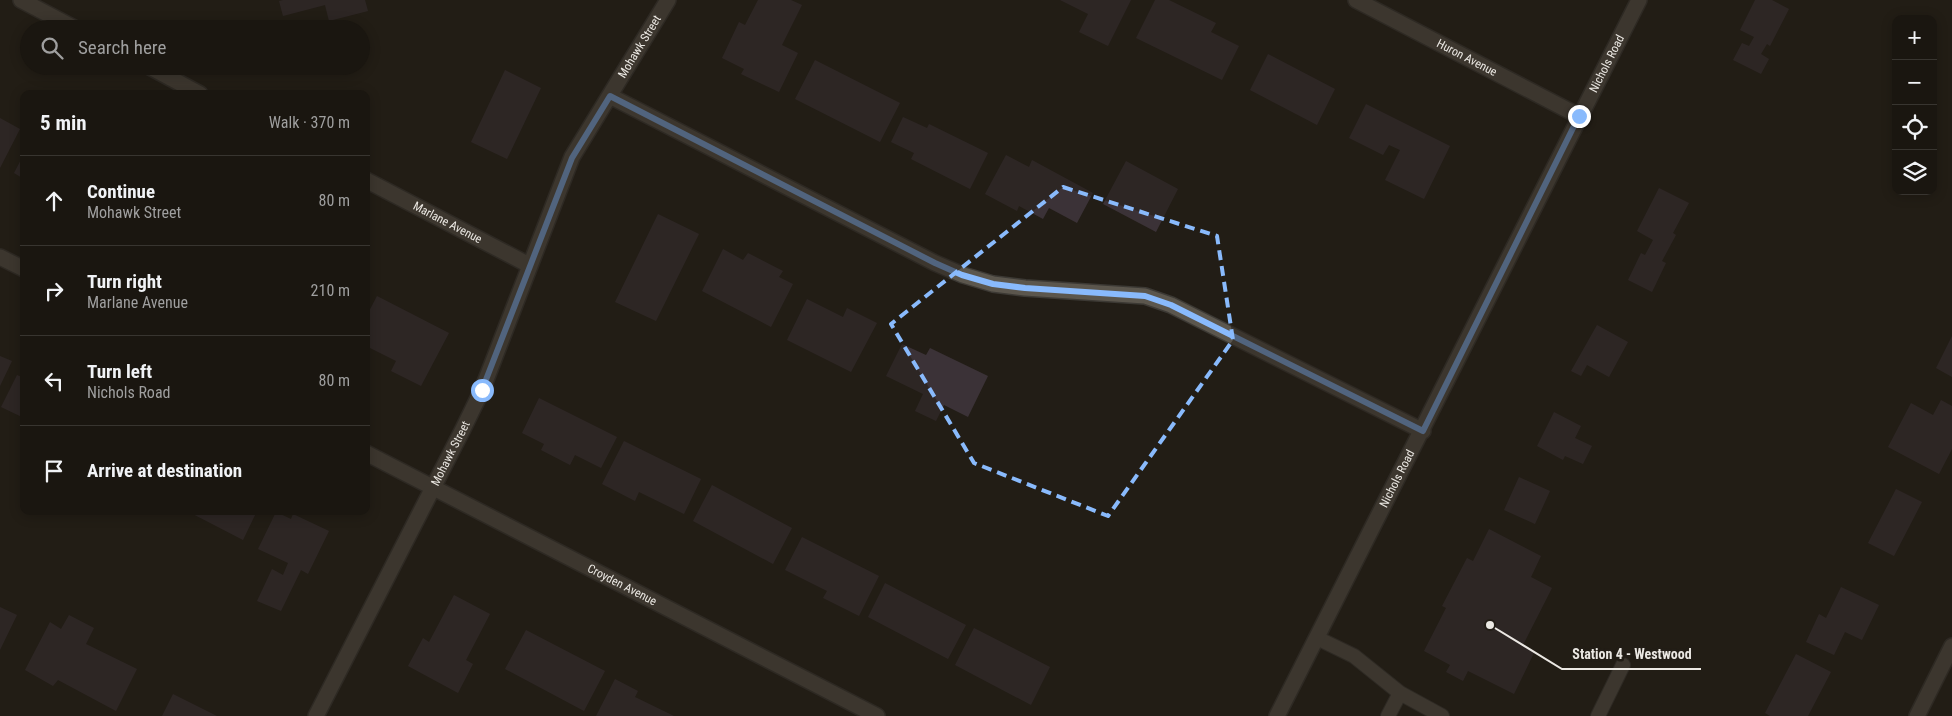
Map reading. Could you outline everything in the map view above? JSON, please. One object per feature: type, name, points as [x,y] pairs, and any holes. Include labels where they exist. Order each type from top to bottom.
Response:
[{"type":"street","points":[[21,0],[59,20]]},
{"type":"street","name":"Mohawk Street","points":[[316,716],[482,390],[572,158],[668,0]]},
{"type":"street","name":"Huron Avenue","points":[[1356,0],[1579,116]]},
{"type":"street","name":"Nichols Road","points":[[1277,716],[1423,431],[1579,116],[1639,0]]},
{"type":"street","points":[[165,75],[193,90]]},
{"type":"street","points":[[610,96],[956,272],[1001,285],[1145,296],[1171,305],[1423,431]]},
{"type":"street","name":"Marlane Avenue","points":[[370,182],[529,265]]},
{"type":"street","points":[[0,257],[20,268]]},
{"type":"street","name":"Croyden Avenue","points":[[370,455],[877,716]]},
{"type":"street","points":[[1917,716],[1952,646]]},
{"type":"lane","points":[[1317,638],[1354,656],[1400,693],[1442,716]]},
{"type":"lane","points":[[1598,716],[1623,664]]},
{"type":"lane","points":[[1388,716],[1400,693]]},
{"type":"highlighted area","points":[[1063,187],[1217,236],[1233,340],[1108,516],[974,463],[891,324]]},
{"type":"building","points":[[365,0],[368,11],[329,20],[325,5],[283,16],[279,1]]},
{"type":"building","points":[[758,0],[791,0],[802,5],[782,45],[798,53],[779,92],[741,74],[744,69],[722,58],[739,22],[745,25]]},
{"type":"building","points":[[1060,0],[1131,0],[1108,46],[1079,32],[1088,14]]},
{"type":"building","points":[[1155,0],[1169,0],[1216,23],[1211,32],[1239,46],[1222,80],[1136,38]]},
{"type":"building","points":[[1755,0],[1772,0],[1789,9],[1770,46],[1767,44],[1761,54],[1769,59],[1761,74],[1733,60],[1742,43],[1749,46],[1754,37],[1740,30]]},
{"type":"building","points":[[1268,54],[1335,89],[1317,125],[1250,90]]},
{"type":"building","points":[[815,60],[900,103],[880,142],[795,99]]},
{"type":"building","points":[[505,70],[541,88],[507,159],[471,142]]},
{"type":"building","points":[[1366,104],[1450,146],[1424,199],[1385,180],[1400,150],[1389,145],[1383,155],[1349,138]]},
{"type":"building","points":[[903,117],[927,128],[929,124],[988,153],[970,189],[911,159],[914,153],[891,142]]},
{"type":"building","points":[[0,118],[20,129],[0,168]]},
{"type":"building","points":[[1006,155],[1029,167],[1032,160],[1093,193],[1077,223],[1049,208],[1043,219],[1019,206],[1017,211],[985,194]]},
{"type":"building","points":[[1126,161],[1178,189],[1156,232],[1103,204]]},
{"type":"building","points":[[20,162],[20,177],[14,173]]},
{"type":"building","points":[[1659,188],[1689,203],[1673,233],[1676,235],[1662,261],[1666,263],[1652,292],[1628,280],[1641,253],[1645,255],[1653,240],[1637,231]]},
{"type":"building","points":[[658,214],[699,234],[656,321],[615,302]]},
{"type":"building","points":[[723,249],[743,260],[748,253],[783,271],[779,277],[793,284],[771,327],[702,291]]},
{"type":"building","points":[[377,296],[449,333],[421,386],[391,371],[396,361],[370,348],[370,309]]},
{"type":"building","points":[[807,299],[843,317],[847,308],[877,323],[851,372],[787,340]]},
{"type":"building","points":[[1597,325],[1628,342],[1609,377],[1587,365],[1581,376],[1571,371]]},
{"type":"building","points":[[1952,336],[1952,377],[1936,368]]},
{"type":"building","points":[[902,344],[926,355],[930,348],[988,376],[968,417],[944,405],[936,421],[915,411],[923,394],[886,376]]},
{"type":"building","points":[[0,356],[12,361],[0,386]]},
{"type":"building","points":[[17,375],[20,376],[20,416],[1,407]]},
{"type":"building","points":[[539,398],[617,437],[601,468],[575,455],[570,465],[541,450],[544,444],[522,433]]},
{"type":"building","points":[[1941,400],[1952,406],[1952,449],[1939,474],[1888,447],[1911,403],[1933,415]]},
{"type":"building","points":[[1554,412],[1581,426],[1575,438],[1592,446],[1583,464],[1565,456],[1563,460],[1537,446]]},
{"type":"building","points":[[624,441],[701,479],[684,514],[639,492],[635,501],[602,484]]},
{"type":"building","points":[[1519,477],[1550,491],[1535,524],[1504,510]]},
{"type":"building","points":[[712,485],[792,528],[773,564],[693,521]]},
{"type":"building","points":[[1896,489],[1922,502],[1894,556],[1868,543]]},
{"type":"building","points":[[195,515],[255,515],[243,540]]},
{"type":"building","points":[[275,515],[282,515],[291,519],[293,515],[295,515],[329,531],[308,574],[301,570],[281,611],[257,601],[272,569],[283,575],[288,563],[258,549]]},
{"type":"building","points":[[1489,529],[1541,556],[1531,577],[1552,588],[1523,645],[1535,651],[1514,694],[1468,671],[1463,681],[1446,672],[1450,665],[1424,651],[1446,608],[1442,606],[1467,558],[1473,561]]},
{"type":"building","points":[[802,537],[879,576],[859,616],[823,598],[827,591],[785,570]]},
{"type":"building","points":[[885,583],[966,625],[948,659],[868,617]]},
{"type":"building","points":[[1841,587],[1879,605],[1862,640],[1845,632],[1834,655],[1806,642],[1819,614],[1826,618]]},
{"type":"building","points":[[454,595],[490,614],[466,660],[473,664],[458,693],[408,666],[423,638],[429,642]]},
{"type":"building","points":[[0,607],[17,615],[0,650]]},
{"type":"building","points":[[69,615],[94,628],[86,644],[137,669],[116,711],[58,680],[53,686],[25,670],[50,622],[61,629]]},
{"type":"building","points":[[974,628],[1050,667],[1031,705],[955,665]]},
{"type":"building","points":[[526,630],[605,671],[584,711],[505,669]]},
{"type":"building","points":[[1796,654],[1831,672],[1808,716],[1770,716],[1765,713]]},
{"type":"building","points":[[615,679],[638,691],[635,697],[674,716],[596,716]]},
{"type":"building","points":[[173,694],[217,716],[162,716]]},
{"type":"place","name":"Station 4 - Westwood","points":[[1490,625]]},
{"type":"route","points":[[482,390],[554,199],[572,158],[610,96],[935,263],[962,275],[993,284],[1025,288],[1145,296],[1199,318],[1423,431],[1579,116]]}]
